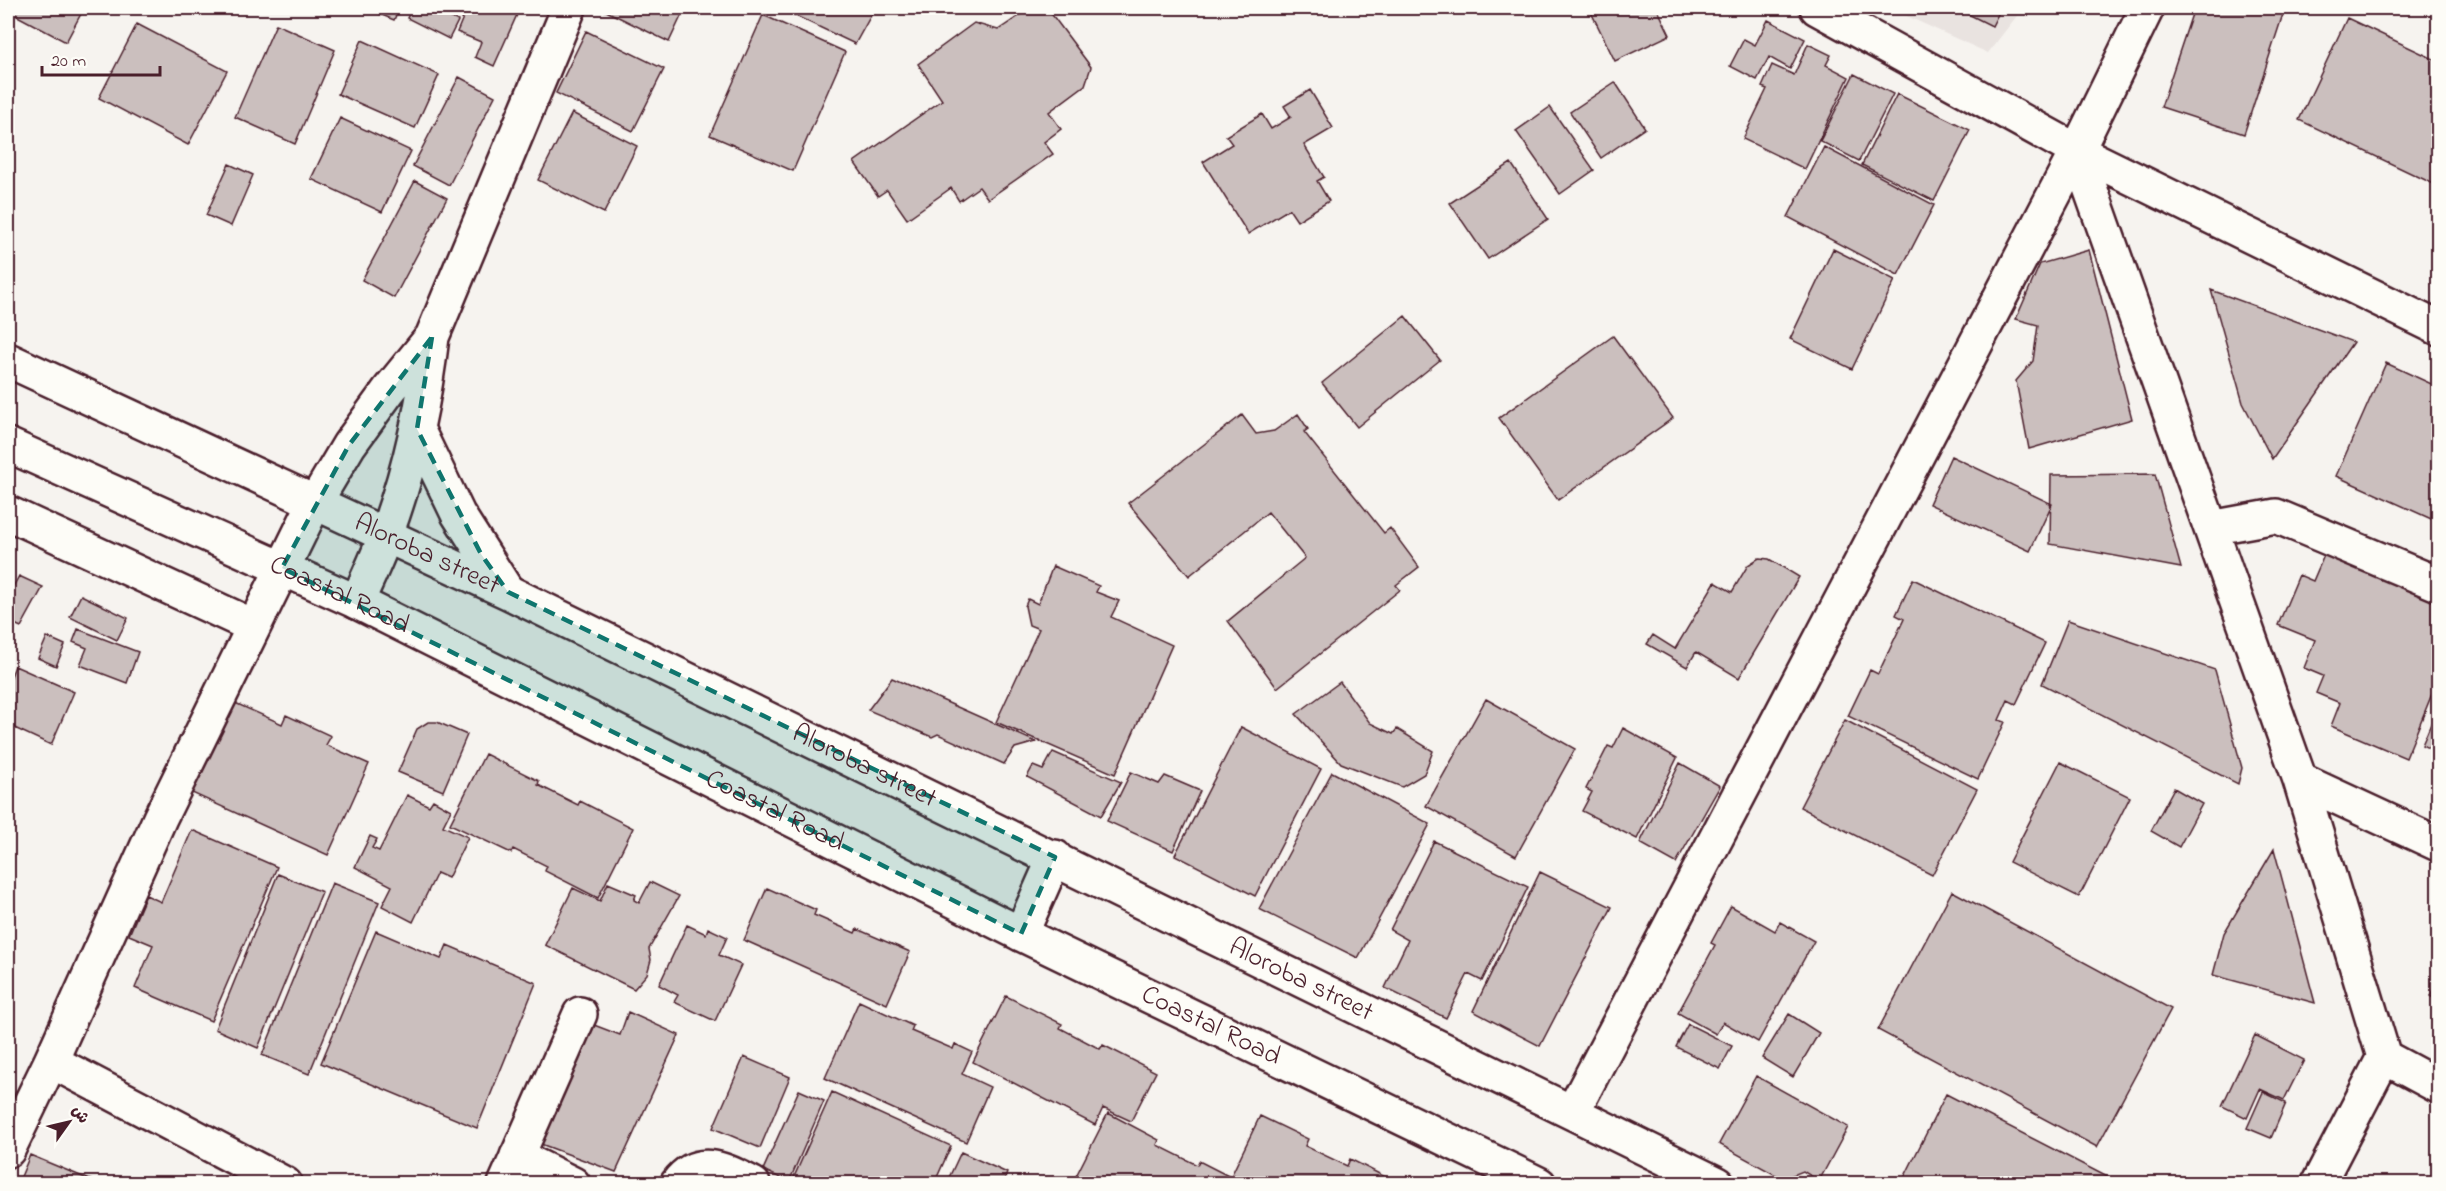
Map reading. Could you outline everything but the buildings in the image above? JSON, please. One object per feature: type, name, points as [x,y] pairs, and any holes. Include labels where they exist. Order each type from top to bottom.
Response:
[{"type":"main road","points":[[357,602],[386,536],[404,483],[426,383],[432,337],[569,8]]},
{"type":"main road","points":[[1818,8],[2077,151],[2439,328]]},
{"type":"main road","points":[[1573,1111],[2077,151],[2147,8]]},
{"type":"main road","points":[[2077,151],[2300,780],[2384,1057],[2318,1184]]},
{"type":"main road","points":[[11,1135],[51,1061],[160,818],[314,504],[349,445],[432,337]]},
{"type":"main road","name":"Aloroba street","points":[[8,360],[314,504],[508,592],[1573,1111],[1718,1184]]},
{"type":"main road","points":[[417,429],[458,514],[508,592]]},
{"type":"main road","name":"Coastal Road","points":[[8,444],[357,602],[1506,1177],[1539,1184]]},
{"type":"main road","points":[[8,513],[253,626]]},
{"type":"main road","points":[[2211,528],[2276,516],[2439,584]]},
{"type":"main road","points":[[2300,780],[2439,844]]},
{"type":"main road","points":[[1021,934],[1055,858]]},
{"type":"main road","points":[[573,1184],[511,1170],[580,1014]]},
{"type":"main road","points":[[2384,1057],[2439,1086]]},
{"type":"main road","points":[[51,1061],[285,1184]]},
{"type":"main road","points":[[676,1184],[694,1168],[707,1166],[719,1168],[753,1184]]},
{"type":"highlighted area","points":[[432,337],[417,429],[481,554],[508,592],[1055,857],[1021,934],[282,568],[349,445]]},
{"type":"shaded area","points":[[1889,8],[2023,8],[1988,53]]}]
